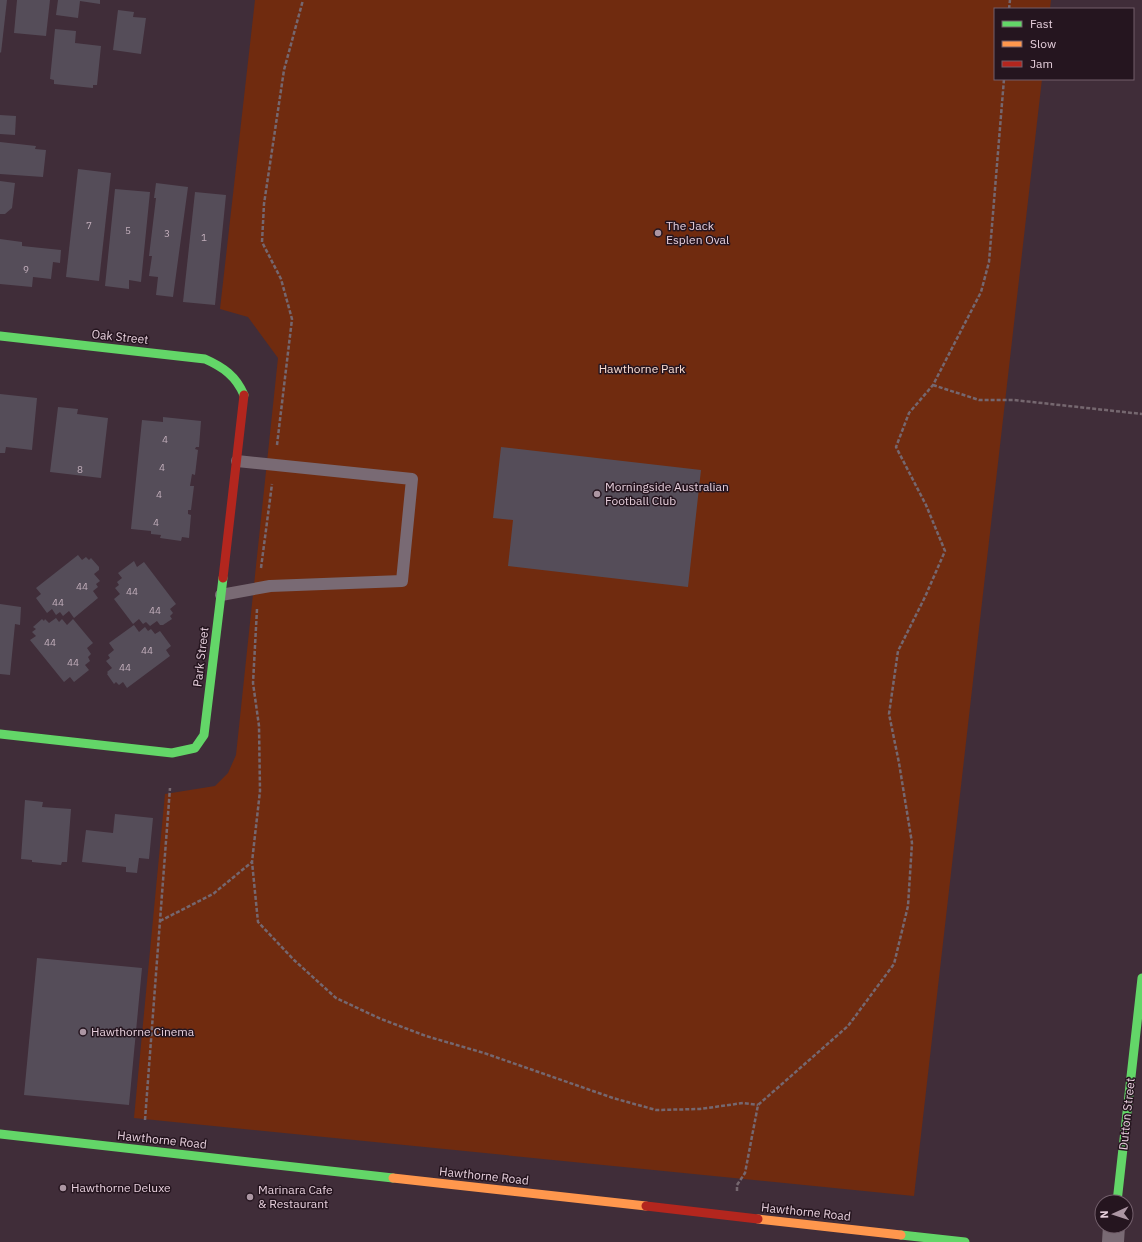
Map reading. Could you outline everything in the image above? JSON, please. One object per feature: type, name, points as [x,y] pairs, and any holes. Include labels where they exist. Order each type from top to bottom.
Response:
[{"type":"street","name":"Oak Street","points":[[0,336],[205,359],[221,366],[233,374]]},
{"type":"street","name":"Park Street","points":[[0,734],[172,753],[195,748],[204,735],[245,396],[241,385],[233,374]]},
{"type":"street","name":"Dutton Street","points":[[1118,1194],[1142,978]]},
{"type":"street","name":"Hawthorne Road","points":[[0,1134],[958,1242]]},
{"type":"lane","points":[[221,595],[258,587],[402,581],[412,478],[237,461]]},
{"type":"path","points":[[303,0],[284,70],[264,204],[262,242],[281,279],[292,320],[258,587],[253,683],[258,726],[260,791],[252,862],[258,922],[294,960],[336,998],[381,1019],[426,1036],[484,1053],[613,1098],[656,1110],[700,1109],[743,1103],[758,1105]]},
{"type":"path","points":[[734,1216],[737,1185],[745,1173],[758,1105],[848,1026],[894,964],[908,906],[912,843],[900,762],[889,714],[898,651],[925,597],[945,551],[926,505],[896,447],[909,414],[933,385],[982,292],[989,262],[1004,80]]},
{"type":"path","points":[[933,385],[979,400],[1014,400],[1142,414]]},
{"type":"path","points":[[144,1120],[170,788]]},
{"type":"path","points":[[160,921],[213,894],[252,862]]},
{"type":"green space","name":"Hawthorne Park","points":[[255,0],[1051,0],[1050,8],[994,8],[994,80],[1042,80],[914,1196],[134,1118],[165,794],[215,786],[228,773],[236,755],[278,358],[248,317],[220,309]]},
{"type":"building","points":[[0,0],[7,0],[1,53],[0,52]]},
{"type":"building","points":[[17,0],[50,0],[46,36],[14,33]]},
{"type":"building","points":[[58,0],[100,0],[100,4],[80,1],[78,18],[56,15]]},
{"type":"building","points":[[118,10],[134,12],[133,17],[146,18],[141,54],[113,50]]},
{"type":"building","points":[[55,29],[76,31],[75,43],[101,46],[97,85],[93,85],[93,88],[54,84],[54,80],[50,79]]},
{"type":"building","points":[[0,115],[16,116],[15,135],[0,134]]},
{"type":"building","points":[[0,142],[36,146],[35,149],[46,150],[43,177],[0,174]]},
{"type":"building","points":[[78,169],[111,173],[99,281],[66,277]]},
{"type":"building","points":[[0,181],[15,183],[12,208],[5,214],[0,214]]},
{"type":"building","points":[[156,183],[188,187],[173,297],[156,295],[158,277],[149,276],[152,256],[149,256],[156,198],[154,198]]},
{"type":"building","points":[[115,189],[150,192],[141,282],[129,280],[129,289],[105,286]]},
{"type":"building","points":[[195,192],[226,195],[215,305],[183,302]]},
{"type":"building","points":[[0,239],[22,242],[22,246],[61,250],[60,263],[53,262],[51,279],[33,277],[32,287],[0,284]]},
{"type":"building","points":[[0,394],[37,398],[32,450],[6,447],[5,453],[0,453]]},
{"type":"building","points":[[58,407],[78,409],[77,414],[108,418],[101,478],[50,472]]},
{"type":"building","points":[[163,417],[201,421],[199,447],[196,447],[195,449],[198,450],[195,475],[192,474],[190,486],[194,486],[191,510],[188,510],[188,514],[191,515],[189,538],[182,537],[181,541],[160,538],[161,535],[151,534],[151,531],[131,529],[142,420],[163,422]]},
{"type":"building","name":"Morningside Australian Football Club","points":[[501,447],[701,470],[688,587],[508,566],[513,520],[493,518]]},
{"type":"building","points":[[78,555],[82,560],[86,557],[89,560],[91,558],[99,567],[99,570],[94,574],[100,581],[96,584],[98,587],[93,591],[98,598],[74,618],[69,611],[63,616],[60,612],[56,615],[52,609],[47,613],[36,598],[41,594],[36,588]]},
{"type":"building","points":[[134,561],[137,567],[144,562],[176,604],[170,609],[173,613],[170,616],[172,619],[163,625],[160,625],[157,621],[150,626],[146,622],[143,624],[139,619],[133,624],[114,599],[120,594],[115,588],[119,585],[117,582],[122,578],[118,573]]},
{"type":"building","points":[[0,604],[21,607],[20,625],[15,624],[10,675],[0,674]]},
{"type":"building","points":[[56,618],[59,622],[62,619],[67,625],[73,619],[93,643],[87,648],[91,654],[88,657],[90,661],[85,665],[89,670],[74,682],[70,677],[64,682],[30,640],[36,636],[32,632],[36,629],[33,627],[42,619],[44,621],[45,619],[49,623]]},
{"type":"building","points":[[134,625],[139,632],[145,627],[148,631],[151,629],[155,634],[160,631],[171,646],[166,650],[170,656],[127,688],[123,682],[119,685],[116,682],[114,684],[107,674],[107,672],[112,668],[106,661],[110,658],[108,655],[114,650],[109,643]]},
{"type":"building","points":[[25,800],[43,802],[42,807],[71,809],[67,862],[62,862],[61,865],[32,862],[32,860],[21,859]]},
{"type":"building","points":[[115,814],[153,818],[149,859],[139,858],[137,873],[126,872],[126,867],[82,862],[86,830],[113,833]]},
{"type":"building","name":"Hawthorne Cinema","points":[[37,958],[142,968],[129,1105],[24,1095]]},
{"type":"traffic: fast","points":[[0,336],[205,359],[218,365],[233,377],[244,395]]},
{"type":"traffic: fast","points":[[0,734],[172,753],[195,748],[204,735],[223,578]]},
{"type":"traffic: fast","points":[[1118,1194],[1142,978]]},
{"type":"traffic: fast","points":[[0,1134],[393,1178]]},
{"type":"traffic: fast","points":[[901,1235],[965,1242]]},
{"type":"traffic: slow","points":[[393,1178],[646,1206]]},
{"type":"traffic: slow","points":[[758,1219],[901,1235]]},
{"type":"traffic: jam","points":[[223,578],[244,395]]},
{"type":"traffic: jam","points":[[646,1206],[758,1219]]},
{"type":"place","name":"The Jack Esplen Oval","points":[[658,233]]},
{"type":"place","name":"Morningside Australian Football Club","points":[[597,494]]},
{"type":"place","name":"Hawthorne Cinema","points":[[83,1032]]},
{"type":"place","name":"Hawthorne Deluxe","points":[[63,1188]]},
{"type":"place","name":"Marinara Cafe & Restaurant","points":[[250,1197]]}]
